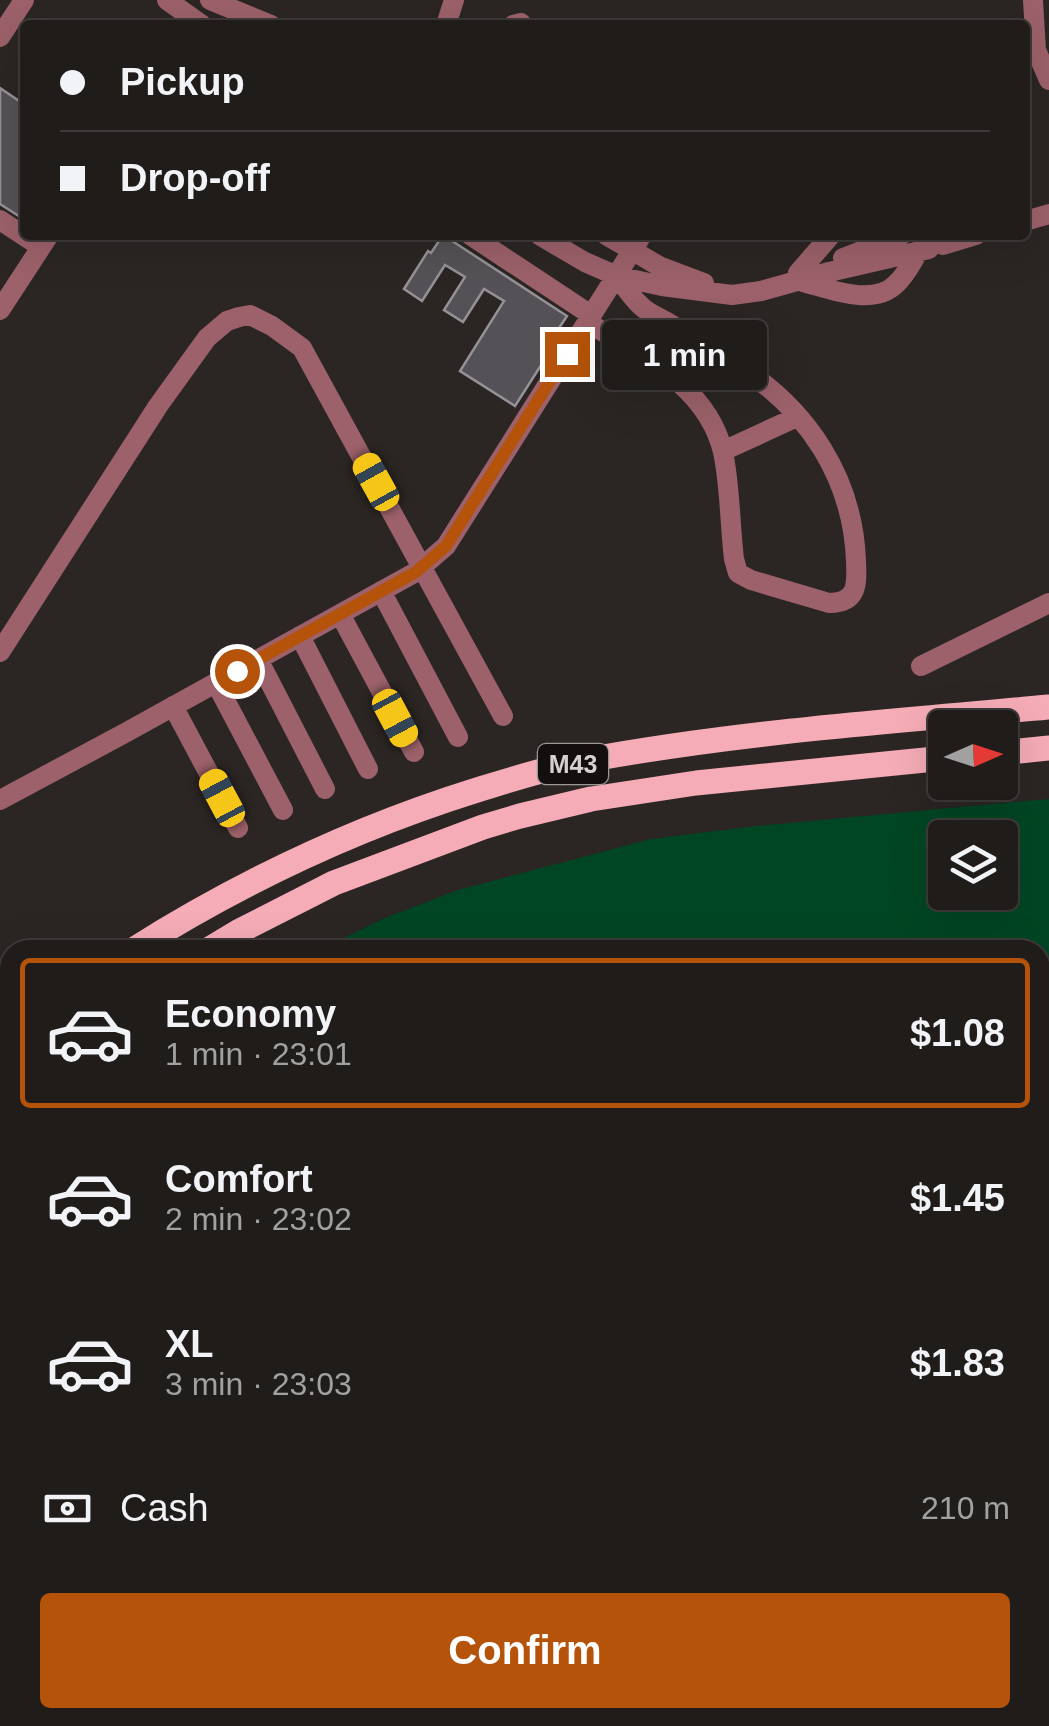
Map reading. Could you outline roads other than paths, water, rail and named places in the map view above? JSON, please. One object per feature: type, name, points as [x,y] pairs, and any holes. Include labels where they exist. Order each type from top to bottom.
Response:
[{"type":"main road","name":"M43","points":[[150,940],[308,854],[428,805],[584,761],[674,746],[872,723],[1049,708]]},
{"type":"main road","points":[[1018,751],[1049,748]]},
{"type":"main road","name":"M43","points":[[225,940],[334,883],[520,816],[591,799],[679,786],[928,760]]},
{"type":"street","points":[[0,37],[24,0]]},
{"type":"street","points":[[166,0],[193,17]]},
{"type":"street","points":[[210,0],[259,20]]},
{"type":"street","points":[[1033,0],[1036,50],[1049,80]]},
{"type":"street","points":[[477,240],[673,375],[690,391],[722,452],[738,574],[829,603],[842,603],[853,595],[856,584],[855,535],[837,472],[818,442],[771,390],[642,307],[616,276]]},
{"type":"street","points":[[547,240],[616,276],[732,295],[761,291],[889,240]]},
{"type":"street","points":[[798,277],[827,240]]},
{"type":"street","points":[[0,800],[423,567],[446,546],[637,243],[680,275],[726,287],[798,277],[959,240]]},
{"type":"street","points":[[0,310],[45,241]]},
{"type":"street","points":[[798,277],[850,293],[876,294],[894,287],[931,248]]},
{"type":"street","points":[[0,652],[158,406],[207,338],[228,322],[250,315],[302,348],[503,716]]},
{"type":"street","points":[[722,452],[796,417]]},
{"type":"street","points":[[381,591],[458,737]]},
{"type":"street","points":[[921,666],[1049,603]]},
{"type":"street","points":[[340,614],[414,752]]},
{"type":"street","points":[[300,636],[368,769]]},
{"type":"street","points":[[258,659],[325,789]]},
{"type":"street","points":[[216,682],[283,810]]},
{"type":"street","points":[[174,706],[238,828]]}]
